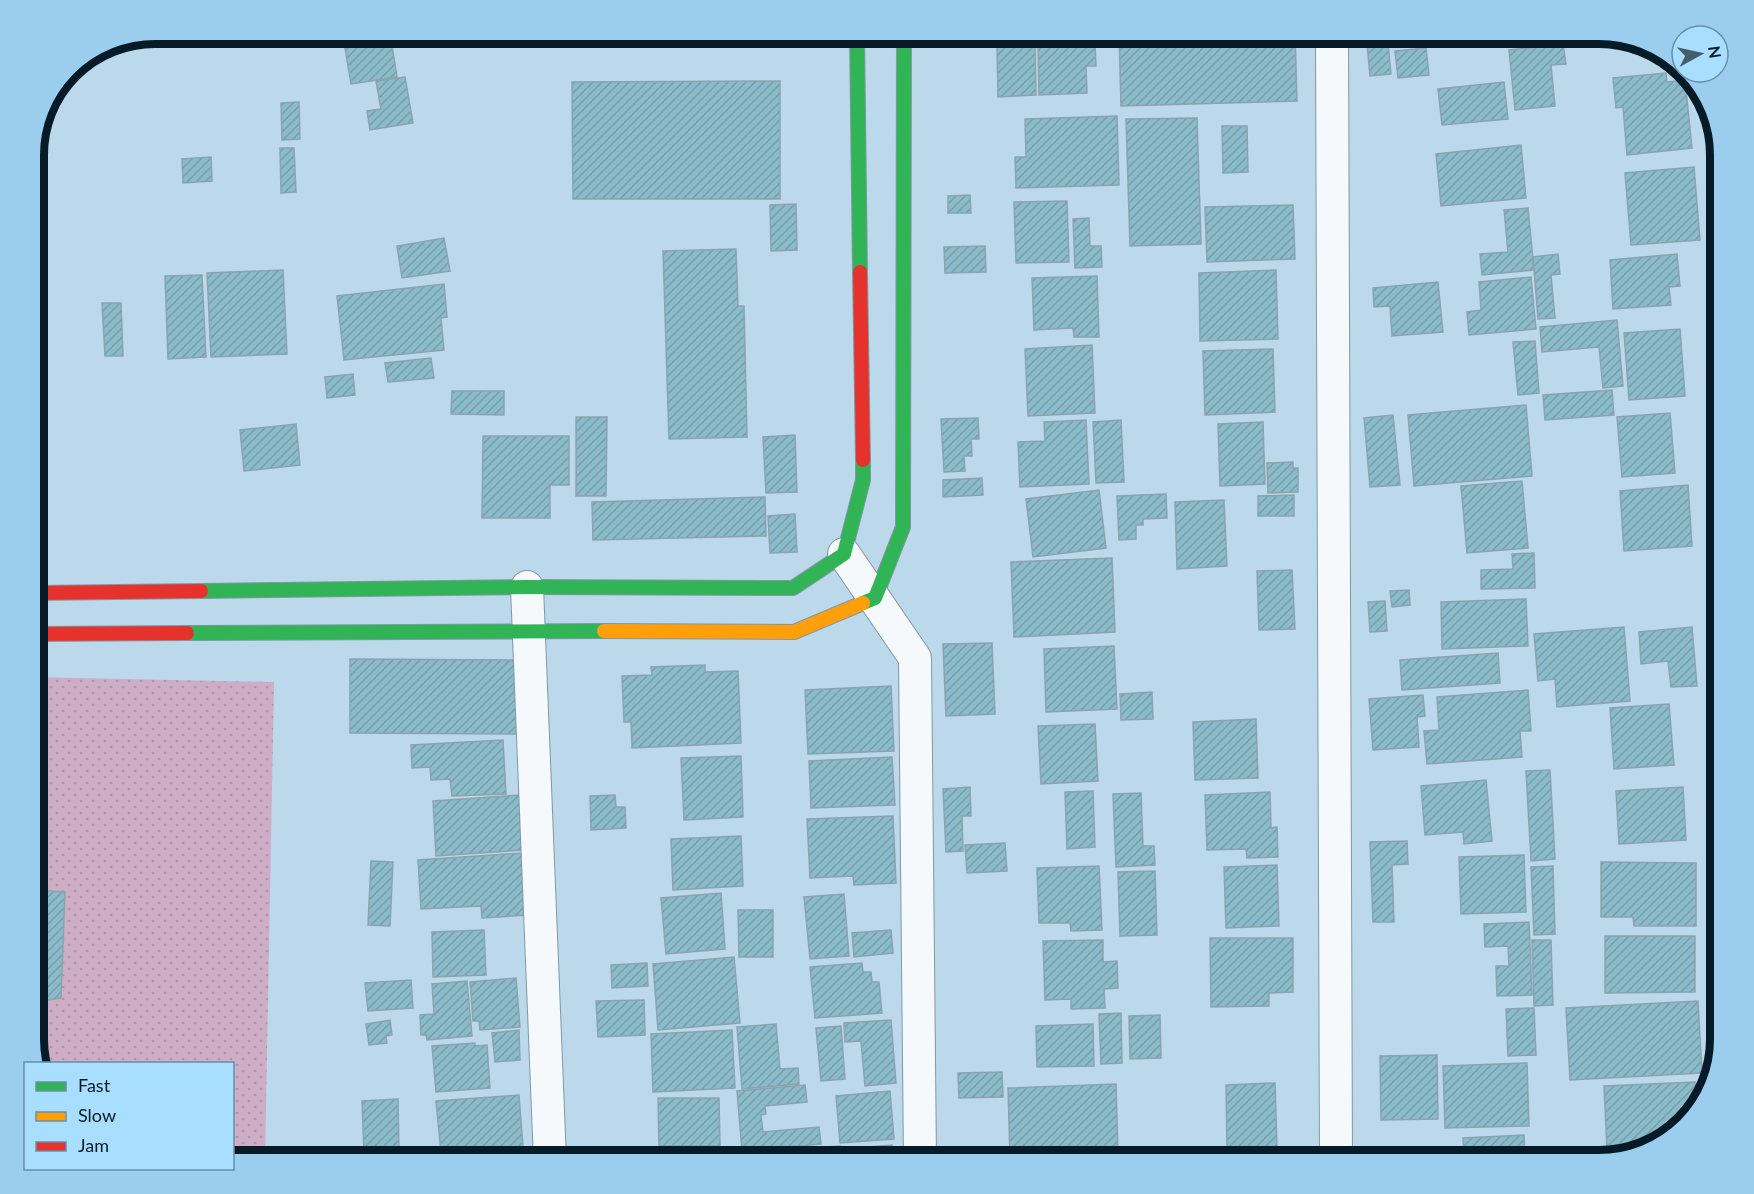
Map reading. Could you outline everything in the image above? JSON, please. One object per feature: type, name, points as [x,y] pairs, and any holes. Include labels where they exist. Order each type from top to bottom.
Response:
[{"type":"street","points":[[44,593],[527,587],[793,588],[844,554],[863,480],[857,44]]},
{"type":"street","points":[[44,634],[794,632],[875,598],[903,527],[903,44]]},
{"type":"street","points":[[1332,44],[1336,1150]]},
{"type":"street","points":[[844,554],[915,658],[920,1150]]},
{"type":"street","points":[[527,587],[550,1150]]},
{"type":"shaded area","points":[[44,677],[274,682],[265,1150],[234,1150],[234,1062],[46,1062]]},
{"type":"building","points":[[344,44],[392,44],[397,77],[351,84]]},
{"type":"building","points":[[1095,44],[1096,66],[1086,66],[1087,93],[1039,95],[1038,46]]},
{"type":"building","points":[[1119,44],[1295,44],[1297,101],[1121,106]]},
{"type":"building","points":[[1367,44],[1388,44],[1391,74],[1370,76]]},
{"type":"building","points":[[1563,44],[1566,64],[1551,65],[1555,106],[1515,110],[1509,50]]},
{"type":"building","points":[[1035,46],[1036,95],[998,97],[997,47]]},
{"type":"building","points":[[1426,48],[1429,75],[1398,78],[1395,51]]},
{"type":"building","points":[[1666,73],[1667,82],[1670,82],[1670,84],[1685,84],[1692,148],[1627,155],[1623,107],[1616,108],[1613,78]]},
{"type":"building","points":[[405,77],[413,123],[370,130],[367,111],[381,109],[376,81]]},
{"type":"building","points":[[780,81],[780,199],[573,199],[572,82]]},
{"type":"building","points":[[1504,82],[1508,119],[1442,125],[1438,89]]},
{"type":"building","points":[[299,102],[300,139],[282,140],[281,103]]},
{"type":"building","points":[[1117,116],[1119,185],[1016,188],[1015,157],[1026,157],[1025,119]]},
{"type":"building","points":[[1197,118],[1201,244],[1130,246],[1126,119]]},
{"type":"building","points":[[1222,126],[1247,126],[1248,172],[1223,173]]},
{"type":"building","points":[[1521,145],[1526,198],[1441,206],[1436,154]]},
{"type":"building","points":[[280,148],[294,148],[296,192],[281,193]]},
{"type":"building","points":[[211,157],[212,181],[183,183],[182,159]]},
{"type":"building","points":[[1694,167],[1700,240],[1631,245],[1625,173]]},
{"type":"building","points":[[970,195],[971,213],[948,213],[948,196]]},
{"type":"building","points":[[1067,201],[1069,262],[1016,263],[1014,202]]},
{"type":"building","points":[[796,204],[797,250],[771,251],[770,205]]},
{"type":"building","points":[[1293,205],[1295,259],[1207,262],[1205,207]]},
{"type":"building","points":[[1528,208],[1534,270],[1482,275],[1480,254],[1508,252],[1504,210]]},
{"type":"building","points":[[1089,218],[1090,246],[1101,246],[1102,267],[1075,268],[1073,219]]},
{"type":"building","points":[[444,238],[450,271],[402,278],[397,246]]},
{"type":"building","points":[[985,246],[986,272],[945,273],[944,247]]},
{"type":"building","points":[[736,249],[738,306],[744,306],[747,437],[669,439],[663,251]]},
{"type":"building","points":[[1558,254],[1560,274],[1551,275],[1555,318],[1538,319],[1533,257]]},
{"type":"building","points":[[1677,254],[1680,286],[1669,287],[1671,305],[1613,309],[1610,260]]},
{"type":"building","points":[[283,270],[287,354],[211,357],[207,273]]},
{"type":"building","points":[[1276,270],[1278,339],[1200,341],[1199,273]]},
{"type":"building","points":[[202,275],[206,357],[168,359],[165,276]]},
{"type":"building","points":[[1097,276],[1099,337],[1074,337],[1073,328],[1034,330],[1032,278]]},
{"type":"building","points":[[1531,277],[1536,329],[1469,335],[1467,312],[1481,310],[1479,282]]},
{"type":"building","points":[[1438,282],[1443,332],[1392,336],[1390,306],[1374,307],[1373,288]]},
{"type":"building","points":[[444,284],[447,317],[441,318],[444,350],[344,360],[337,296]]},
{"type":"building","points":[[102,303],[121,303],[123,356],[105,356]]},
{"type":"building","points":[[1617,320],[1623,386],[1603,388],[1599,347],[1542,352],[1540,327]]},
{"type":"building","points":[[1680,329],[1685,396],[1629,400],[1624,333]]},
{"type":"building","points":[[1535,341],[1539,393],[1518,395],[1513,342]]},
{"type":"building","points":[[1092,345],[1095,413],[1028,416],[1025,349]]},
{"type":"building","points":[[1273,349],[1275,412],[1205,415],[1203,351]]},
{"type":"building","points":[[431,358],[434,378],[388,382],[385,363]]},
{"type":"building","points":[[353,374],[355,395],[327,398],[325,377]]},
{"type":"building","points":[[1612,390],[1614,415],[1545,420],[1543,395]]},
{"type":"building","points":[[452,391],[504,391],[504,415],[451,414]]},
{"type":"building","points":[[1526,405],[1532,476],[1414,486],[1408,415]]},
{"type":"building","points":[[1670,413],[1675,473],[1622,477],[1617,417]]},
{"type":"building","points":[[1393,415],[1400,485],[1370,487],[1364,418]]},
{"type":"building","points":[[576,417],[607,417],[606,496],[576,496]]},
{"type":"building","points":[[978,418],[979,439],[971,439],[972,456],[964,456],[965,471],[944,472],[941,419]]},
{"type":"building","points":[[1086,420],[1089,484],[1020,487],[1018,442],[1045,441],[1044,422]]},
{"type":"building","points":[[1121,420],[1124,482],[1096,483],[1093,422]]},
{"type":"building","points":[[1263,422],[1265,484],[1220,486],[1218,424]]},
{"type":"building","points":[[296,424],[300,465],[244,471],[240,430]]},
{"type":"building","points":[[795,435],[797,492],[766,493],[763,437]]},
{"type":"building","points":[[483,436],[569,436],[569,485],[550,485],[550,518],[482,518]]},
{"type":"building","points":[[1293,462],[1293,468],[1298,468],[1298,492],[1268,493],[1267,463]]},
{"type":"building","points":[[982,478],[983,495],[943,497],[943,480]]},
{"type":"building","points":[[1522,481],[1528,548],[1467,553],[1461,486]]},
{"type":"building","points":[[1688,485],[1692,546],[1624,551],[1620,491]]},
{"type":"building","points":[[1099,490],[1106,548],[1033,557],[1026,499]]},
{"type":"building","points":[[1166,494],[1167,518],[1143,519],[1143,525],[1136,525],[1136,539],[1119,540],[1117,496]]},
{"type":"building","points":[[1294,495],[1294,516],[1258,516],[1258,496]]},
{"type":"building","points":[[765,497],[766,536],[593,540],[592,502]]},
{"type":"building","points":[[1224,500],[1227,566],[1177,569],[1175,502]]},
{"type":"building","points":[[795,514],[797,552],[770,553],[768,516]]},
{"type":"building","points":[[1534,553],[1535,588],[1481,589],[1481,570],[1513,569],[1512,554]]},
{"type":"building","points":[[1112,558],[1115,632],[1014,637],[1011,562]]},
{"type":"building","points":[[1292,570],[1295,629],[1259,630],[1257,571]]},
{"type":"building","points":[[1409,590],[1410,605],[1392,607],[1390,591]]},
{"type":"building","points":[[1526,599],[1528,646],[1442,649],[1441,602]]},
{"type":"building","points":[[1385,601],[1387,631],[1370,632],[1368,602]]},
{"type":"building","points":[[1624,627],[1630,701],[1557,707],[1555,679],[1538,681],[1534,634]]},
{"type":"building","points":[[1692,627],[1697,686],[1671,687],[1668,661],[1641,664],[1639,632]]},
{"type":"building","points":[[992,643],[995,714],[946,716],[943,644]]},
{"type":"building","points":[[1114,646],[1117,709],[1046,712],[1044,649]]},
{"type":"building","points":[[1498,653],[1500,683],[1402,690],[1400,660]]},
{"type":"building","points":[[350,659],[522,660],[521,734],[350,733]]},
{"type":"building","points":[[705,665],[705,672],[738,671],[741,743],[632,748],[631,722],[624,722],[622,676],[652,675],[651,667]]},
{"type":"building","points":[[891,686],[894,751],[808,754],[805,690]]},
{"type":"building","points":[[1528,690],[1531,731],[1520,731],[1522,757],[1427,764],[1424,731],[1439,730],[1437,697]]},
{"type":"building","points":[[1152,692],[1153,719],[1121,720],[1120,694]]},
{"type":"building","points":[[1423,695],[1425,716],[1417,717],[1419,747],[1373,750],[1369,699]]},
{"type":"building","points":[[1669,704],[1674,765],[1614,769],[1610,708]]},
{"type":"building","points":[[1256,719],[1258,778],[1195,780],[1193,722]]},
{"type":"building","points":[[1095,724],[1098,781],[1041,784],[1038,726]]},
{"type":"building","points":[[503,740],[506,794],[452,796],[450,779],[431,780],[430,767],[412,768],[411,745]]},
{"type":"building","points":[[741,756],[743,817],[684,820],[681,758]]},
{"type":"building","points":[[892,757],[895,805],[811,808],[809,761]]},
{"type":"building","points":[[1550,770],[1555,859],[1531,861],[1526,771]]},
{"type":"building","points":[[1486,780],[1492,841],[1464,844],[1463,832],[1425,835],[1421,786]]},
{"type":"building","points":[[970,787],[971,816],[962,816],[963,851],[946,852],[943,789]]},
{"type":"building","points":[[1683,787],[1686,840],[1619,844],[1616,791]]},
{"type":"building","points":[[1093,791],[1095,847],[1067,849],[1065,792]]},
{"type":"building","points":[[1270,792],[1271,828],[1277,827],[1278,857],[1247,858],[1246,849],[1207,850],[1205,795]]},
{"type":"building","points":[[1141,793],[1143,846],[1154,846],[1155,865],[1116,867],[1113,794]]},
{"type":"building","points":[[520,795],[524,850],[436,856],[433,801]]},
{"type":"building","points":[[615,795],[616,807],[625,807],[626,828],[591,830],[590,796]]},
{"type":"building","points":[[893,816],[896,883],[854,885],[853,876],[810,878],[807,819]]},
{"type":"building","points":[[741,836],[743,886],[673,890],[671,839]]},
{"type":"building","points":[[1407,841],[1408,864],[1392,865],[1394,922],[1373,922],[1370,842]]},
{"type":"building","points":[[1005,843],[1007,871],[967,873],[965,845]]},
{"type":"building","points":[[523,853],[527,915],[482,918],[481,906],[421,909],[418,860]]},
{"type":"building","points":[[1524,855],[1526,912],[1461,914],[1459,857]]},
{"type":"building","points":[[371,861],[393,862],[390,926],[368,925]]},
{"type":"building","points":[[1601,862],[1696,863],[1696,926],[1634,926],[1633,917],[1601,917]]},
{"type":"building","points":[[1277,865],[1279,926],[1226,928],[1224,867]]},
{"type":"building","points":[[1099,866],[1102,930],[1071,931],[1070,923],[1039,923],[1037,868]]},
{"type":"building","points":[[1553,866],[1555,934],[1534,935],[1531,867]]},
{"type":"building","points":[[1155,871],[1157,935],[1120,936],[1118,872]]},
{"type":"building","points":[[44,891],[65,892],[61,998],[44,1000]]},
{"type":"building","points":[[721,893],[725,949],[666,954],[661,898]]},
{"type":"building","points":[[844,894],[849,956],[810,959],[804,897]]},
{"type":"building","points":[[738,910],[773,910],[773,957],[739,957]]},
{"type":"building","points":[[1529,922],[1532,995],[1497,996],[1496,966],[1509,966],[1508,946],[1485,947],[1484,924]]},
{"type":"building","points":[[484,930],[486,975],[433,977],[432,932]]},
{"type":"building","points":[[891,930],[893,953],[854,957],[852,933]]},
{"type":"building","points":[[1605,936],[1695,936],[1695,992],[1605,993]]},
{"type":"building","points":[[1210,938],[1293,938],[1293,992],[1269,993],[1269,1006],[1211,1007]]},
{"type":"building","points":[[1103,940],[1103,962],[1117,961],[1118,988],[1104,989],[1105,1008],[1071,1009],[1071,999],[1045,1000],[1043,941]]},
{"type":"building","points":[[1532,940],[1551,940],[1553,1005],[1534,1006]]},
{"type":"building","points":[[734,957],[740,1023],[658,1030],[653,964]]},
{"type":"building","points":[[647,963],[648,986],[612,988],[611,965]]},
{"type":"building","points":[[862,963],[863,972],[871,972],[872,982],[879,982],[882,1013],[815,1018],[810,967]]},
{"type":"building","points":[[516,978],[520,1027],[480,1030],[479,1021],[473,1021],[470,982]]},
{"type":"building","points":[[411,980],[413,1008],[368,1011],[365,983]]},
{"type":"building","points":[[467,981],[472,1036],[427,1040],[426,1035],[421,1035],[420,1015],[434,1014],[432,984]]},
{"type":"building","points":[[644,1000],[645,1035],[598,1037],[596,1001]]},
{"type":"building","points":[[1698,1001],[1702,1073],[1570,1080],[1566,1008]]},
{"type":"building","points":[[1534,1008],[1536,1055],[1508,1056],[1506,1009]]},
{"type":"building","points":[[1121,1013],[1122,1063],[1101,1064],[1099,1014]]},
{"type":"building","points":[[1160,1015],[1161,1058],[1130,1059],[1129,1016]]},
{"type":"building","points":[[390,1020],[392,1035],[386,1036],[387,1043],[369,1045],[366,1024]]},
{"type":"building","points":[[891,1020],[896,1083],[865,1086],[861,1041],[845,1042],[844,1023]]},
{"type":"building","points":[[776,1024],[780,1069],[798,1068],[799,1084],[742,1089],[737,1027]]},
{"type":"building","points":[[1093,1024],[1094,1066],[1037,1067],[1036,1026]]},
{"type":"building","points":[[841,1026],[845,1079],[821,1081],[816,1028]]},
{"type":"building","points":[[519,1030],[520,1060],[495,1062],[492,1033]]},
{"type":"building","points":[[732,1030],[735,1088],[653,1092],[651,1034]]},
{"type":"building","points":[[475,1043],[475,1046],[487,1045],[490,1088],[436,1092],[432,1046]]},
{"type":"building","points":[[1437,1055],[1438,1119],[1381,1120],[1380,1056]]},
{"type":"building","points":[[1527,1063],[1529,1126],[1445,1128],[1443,1066]]},
{"type":"building","points":[[1002,1072],[1003,1097],[959,1098],[958,1073]]},
{"type":"building","points":[[1695,1082],[1695,1096],[1673,1123],[1655,1136],[1628,1147],[1607,1150],[1604,1086]]},
{"type":"building","points":[[1275,1083],[1277,1149],[1227,1150],[1226,1085]]},
{"type":"building","points":[[1116,1084],[1118,1150],[1010,1150],[1008,1088]]},
{"type":"building","points":[[805,1085],[807,1102],[765,1106],[766,1114],[761,1115],[763,1132],[819,1127],[821,1144],[742,1150],[737,1091]]},
{"type":"building","points":[[890,1091],[894,1139],[840,1143],[836,1096]]},
{"type":"building","points":[[519,1095],[523,1147],[441,1150],[436,1101]]},
{"type":"building","points":[[658,1098],[719,1098],[720,1146],[659,1146]]},
{"type":"building","points":[[398,1099],[399,1150],[364,1150],[362,1101]]},
{"type":"building","points":[[1524,1135],[1525,1150],[1464,1150],[1463,1138]]},
{"type":"building","points":[[892,1145],[893,1150],[844,1150]]},
{"type":"building","points":[[840,1146],[840,1150],[810,1150],[810,1148]]},
{"type":"traffic: fast","points":[[857,44],[860,272]]},
{"type":"traffic: fast","points":[[863,603],[875,598],[903,527],[904,44]]},
{"type":"traffic: fast","points":[[201,591],[527,587],[793,588],[844,554],[863,480],[863,460]]},
{"type":"traffic: fast","points":[[187,633],[604,631]]},
{"type":"traffic: slow","points":[[604,631],[794,632],[863,603]]},
{"type":"traffic: jam","points":[[860,272],[863,460]]},
{"type":"traffic: jam","points":[[44,593],[201,591]]},
{"type":"traffic: jam","points":[[44,634],[187,633]]}]
